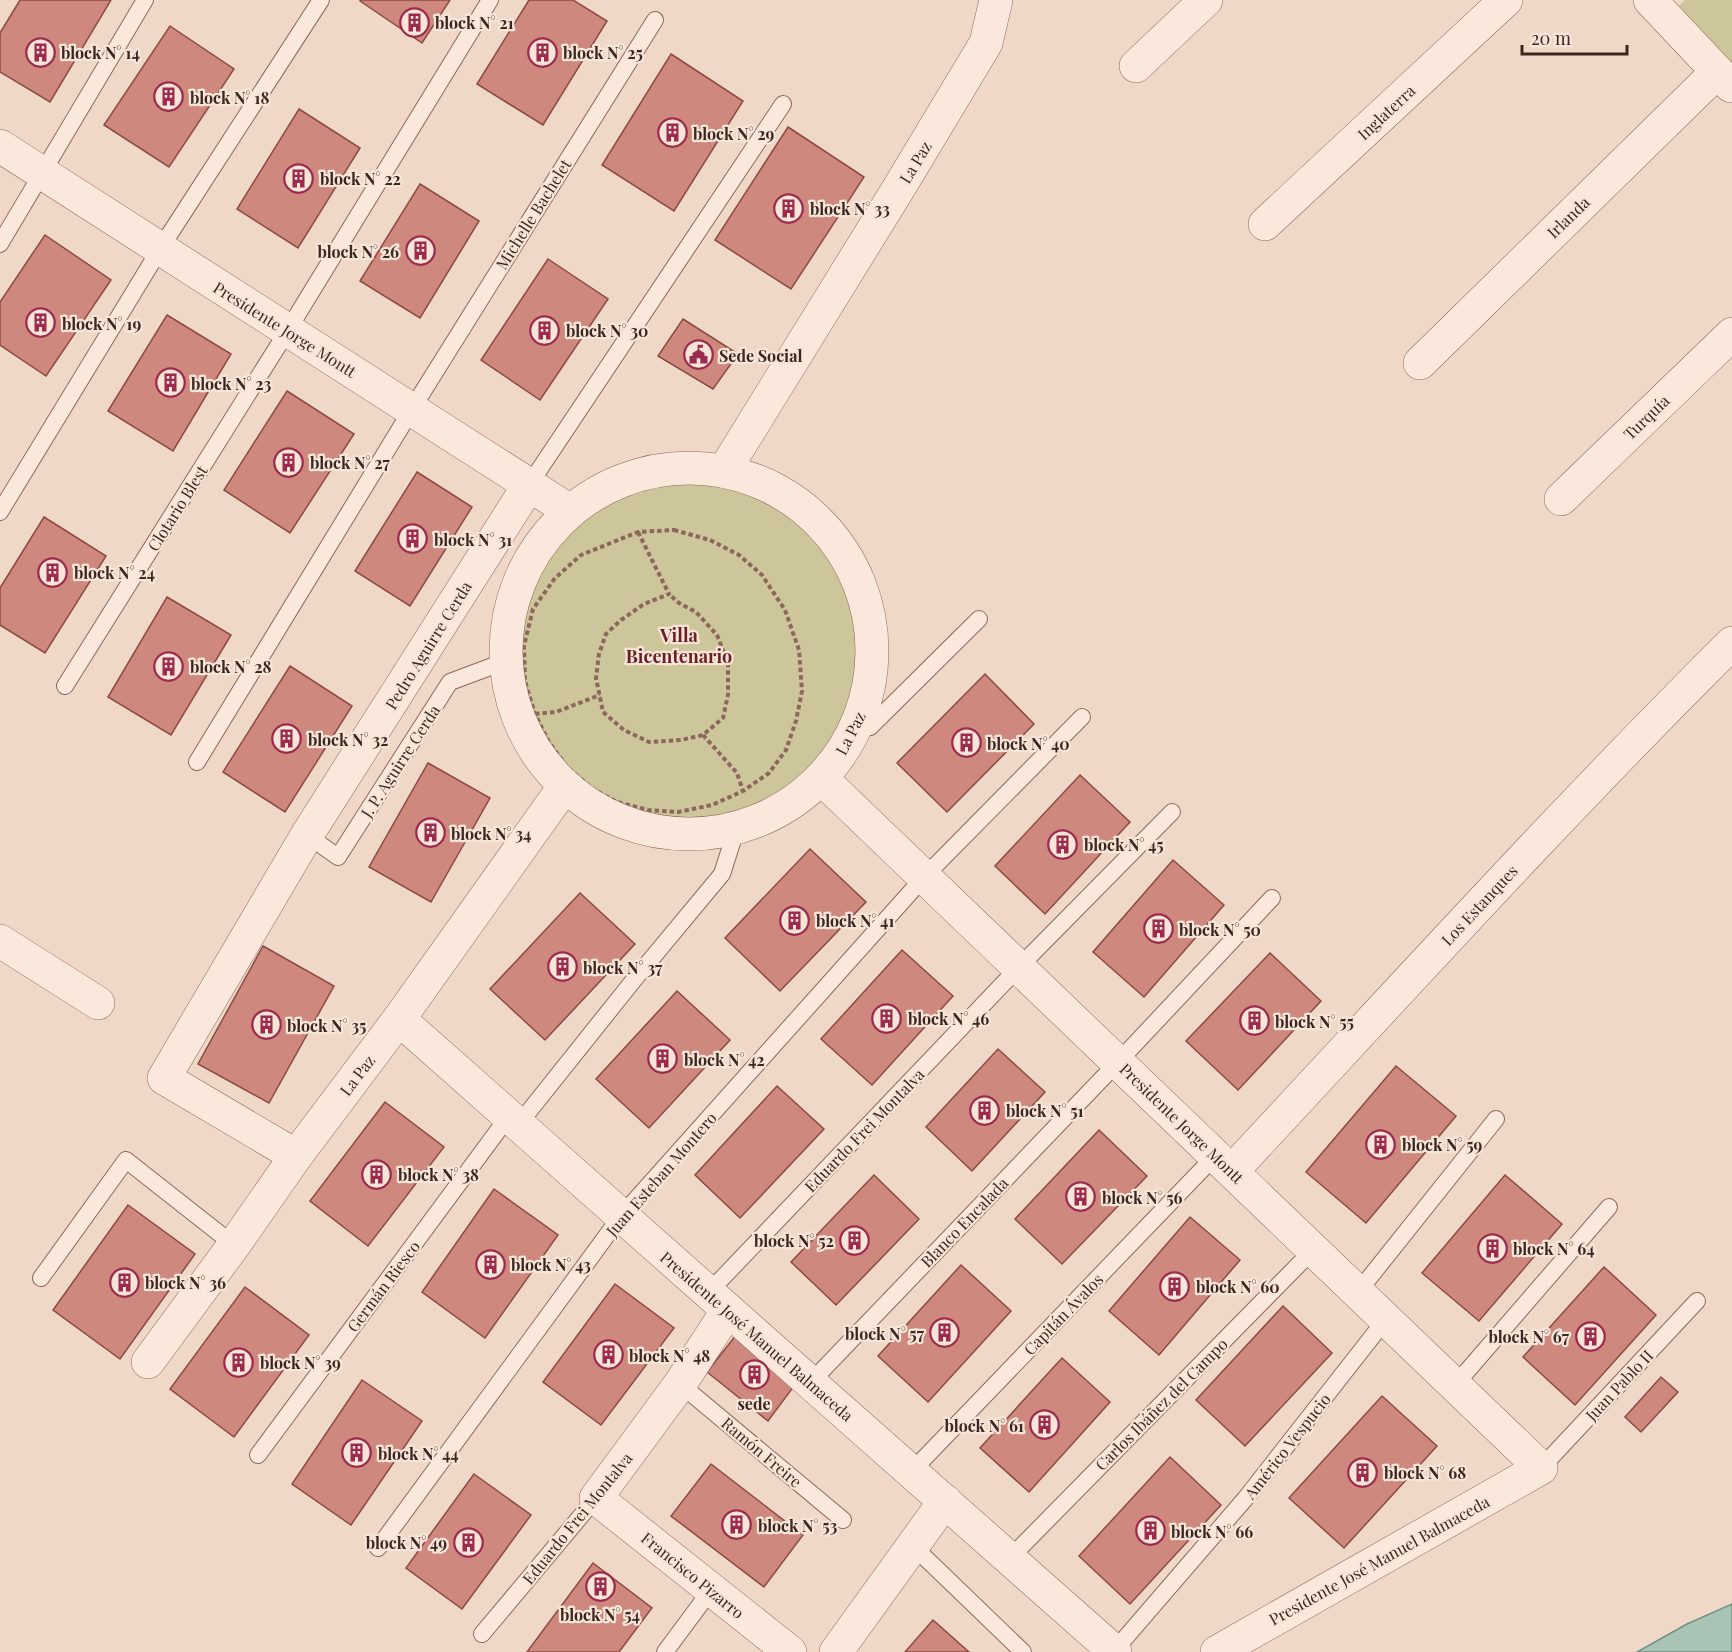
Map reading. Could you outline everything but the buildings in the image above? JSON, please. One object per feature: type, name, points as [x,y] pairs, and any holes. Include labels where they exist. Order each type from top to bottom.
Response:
[{"type":"street","name":"La Paz","points":[[724,471],[986,43],[996,0]]},
{"type":"street","points":[[1136,66],[1206,0]]},
{"type":"street","name":"Inglaterra","points":[[1265,224],[1506,0]]},
{"type":"street","points":[[1650,0],[1724,80]]},
{"type":"street","name":"Irlanda","points":[[1420,363],[1724,80]]},
{"type":"street","name":"Presidente Jorge Montt","points":[[0,146],[570,511]]},
{"type":"street","name":"Turquía","points":[[1561,499],[1732,334]]},
{"type":"street","name":"La Paz","points":[[683,467],[724,471],[781,492],[828,531],[860,584],[872,644],[865,705],[837,759],[822,779],[791,804],[736,830],[675,835],[615,820],[564,787],[534,751],[514,708],[506,661],[511,605],[533,553],[570,511],[604,488],[642,473],[683,467]]},
{"type":"street","name":"Pedro Aguirre Cerda","points":[[296,1156],[164,1078],[308,835],[529,485]]},
{"type":"street","name":"Los Estanques","points":[[1223,1163],[1732,644]]},
{"type":"street","name":"Presidente Jorge Montt","points":[[822,779],[1541,1468]]},
{"type":"street","name":"La Paz","points":[[148,1362],[296,1156],[399,1019],[564,787]]},
{"type":"street","points":[[0,941],[98,1004]]},
{"type":"street","name":"Presidente José Manuel Balmaceda","points":[[399,1019],[1115,1651]]},
{"type":"street","name":"Eduardo Frei Montalva","points":[[596,1498],[680,1384],[718,1301]]},
{"type":"street","name":"Presidente José Manuel Balmaceda","points":[[1217,1652],[1541,1468]]},
{"type":"street","name":"Francisco Pizarro","points":[[596,1498],[790,1652]]},
{"type":"street","points":[[836,1652],[945,1501]]},
{"type":"lane","points":[[0,244],[146,0]]},
{"type":"lane","points":[[0,512],[160,249],[321,0]]},
{"type":"lane","name":"Clotario Blest","points":[[65,686],[288,330],[490,0]]},
{"type":"lane","name":"Michelle Bachelet","points":[[197,762],[412,410],[655,20]]},
{"type":"lane","points":[[529,485],[783,104]]},
{"type":"lane","points":[[852,730],[870,727],[979,619]]},
{"type":"lane","name":"J. P. Aguirre Cerda","points":[[308,835],[339,857],[450,682],[506,661]]},
{"type":"lane","name":"Juan Esteban Montero","points":[[378,1548],[621,1216],[925,876],[1082,717]]},
{"type":"lane","name":"Eduardo Frei Montalva","points":[[718,1301],[1019,967],[1172,812]]},
{"type":"lane","name":"Germán Riesco","points":[[258,1455],[513,1121],[722,874],[736,830]]},
{"type":"lane","name":"Blanco Encalada","points":[[810,1383],[1272,898]]},
{"type":"lane","points":[[1358,1292],[1496,1119]]},
{"type":"lane","points":[[41,1278],[126,1160],[234,1245]]},
{"type":"lane","name":"Capitán Ávalos","points":[[911,1472],[1223,1163]]},
{"type":"lane","points":[[1455,1385],[1609,1207]]},
{"type":"lane","name":"Carlos Ibáñez del Campo","points":[[1009,1558],[1313,1250]]},
{"type":"lane","name":"Juan Pablo II","points":[[1541,1468],[1697,1301]]},
{"type":"lane","name":"Américo Vespucio","points":[[1115,1651],[1245,1499],[1386,1319]]},
{"type":"lane","name":"Ramón Freire","points":[[680,1384],[843,1520]]},
{"type":"lane","name":"Eduardo Frei Montalva","points":[[482,1634],[596,1498]]},
{"type":"lane","points":[[913,1546],[1023,1652]]},
{"type":"lane","points":[[665,1652],[711,1590]]},
{"type":"path","points":[[674,530],[710,540],[739,555],[762,575],[785,610],[799,650],[802,691],[796,721],[786,750],[769,773],[743,792],[712,805],[678,812],[648,810],[617,802],[593,789],[567,767],[549,742],[535,714],[525,681],[524,646],[533,609],[555,578],[581,555],[638,532],[674,530]]},
{"type":"path","points":[[638,532],[669,594],[679,603],[696,612],[717,634],[728,663],[728,695],[723,718],[703,735],[681,740],[649,742],[624,730],[603,712],[596,678],[599,654],[606,634],[621,620],[645,604],[669,594]]},
{"type":"path","points":[[535,714],[556,712],[600,695]]},
{"type":"path","points":[[703,735],[737,773],[743,792]]},
{"type":"shaded area","points":[[1685,0],[1732,0],[1732,69],[1675,9]]},
{"type":"shaded area","points":[[671,481],[705,481],[739,488],[770,501],[799,520],[823,544],[842,573],[855,604],[862,638],[862,672],[855,706],[842,737],[823,766],[799,790],[770,809],[739,822],[705,829],[671,829],[637,822],[606,809],[577,790],[553,766],[534,737],[521,706],[514,672],[514,638],[521,604],[534,573],[553,544],[577,520],[606,501],[637,488]]},
{"type":"shaded area","points":[[1732,1604],[1732,1652],[1637,1652],[1687,1624]]},
{"type":"place","name":"block N° 21","points":[[414,22]]},
{"type":"place","name":"block N° 14","points":[[40,52]]},
{"type":"place","name":"block N° 25","points":[[542,52]]},
{"type":"place","name":"block N° 18","points":[[169,97]]},
{"type":"place","name":"block N° 29","points":[[672,133]]},
{"type":"place","name":"block N° 22","points":[[299,178]]},
{"type":"place","name":"block N° 33","points":[[789,208]]},
{"type":"place","name":"block N° 26","points":[[420,251]]},
{"type":"place","name":"block N° 19","points":[[41,323]]},
{"type":"place","name":"block N° 30","points":[[545,330]]},
{"type":"place","name":"Sede Social","points":[[698,355]]},
{"type":"place","name":"block N° 23","points":[[170,383]]},
{"type":"place","name":"block N° 27","points":[[289,462]]},
{"type":"place","name":"block N° 31","points":[[413,539]]},
{"type":"place","name":"block N° 24","points":[[53,572]]},
{"type":"place","name":"block N° 28","points":[[169,666]]},
{"type":"place","name":"block N° 32","points":[[287,739]]},
{"type":"place","name":"block N° 40","points":[[966,743]]},
{"type":"place","name":"block N° 34","points":[[430,833]]},
{"type":"place","name":"block N° 45","points":[[1063,844]]},
{"type":"place","name":"block N° 41","points":[[795,920]]},
{"type":"place","name":"block N° 50","points":[[1158,929]]},
{"type":"place","name":"block N° 37","points":[[562,967]]},
{"type":"place","name":"block N° 46","points":[[887,1018]]},
{"type":"place","name":"block N° 55","points":[[1254,1021]]},
{"type":"place","name":"block N° 35","points":[[266,1025]]},
{"type":"place","name":"block N° 42","points":[[663,1059]]},
{"type":"place","name":"block N° 51","points":[[985,1110]]},
{"type":"place","name":"block N° 59","points":[[1381,1144]]},
{"type":"place","name":"block N° 38","points":[[377,1174]]},
{"type":"place","name":"block N° 56","points":[[1081,1197]]},
{"type":"place","name":"block N° 52","points":[[855,1240]]},
{"type":"place","name":"block N° 64","points":[[1492,1248]]},
{"type":"place","name":"block N° 43","points":[[490,1264]]},
{"type":"place","name":"block N° 36","points":[[124,1282]]},
{"type":"place","name":"block N° 60","points":[[1175,1286]]},
{"type":"place","name":"block N° 57","points":[[945,1333]]},
{"type":"place","name":"block N° 67","points":[[1590,1336]]},
{"type":"place","name":"block N° 48","points":[[608,1355]]},
{"type":"place","name":"block N° 39","points":[[239,1362]]},
{"type":"place","name":"sede","points":[[754,1375]]},
{"type":"place","name":"block N° 61","points":[[1045,1425]]},
{"type":"place","name":"block N° 44","points":[[357,1453]]},
{"type":"place","name":"block N° 68","points":[[1363,1472]]},
{"type":"place","name":"block N° 53","points":[[737,1525]]},
{"type":"place","name":"block N° 66","points":[[1150,1531]]},
{"type":"place","name":"block N° 49","points":[[468,1542]]},
{"type":"place","name":"block N° 54","points":[[600,1586]]},
{"type":"district","name":"Villa Bicentenario","points":[[679,645]]}]
